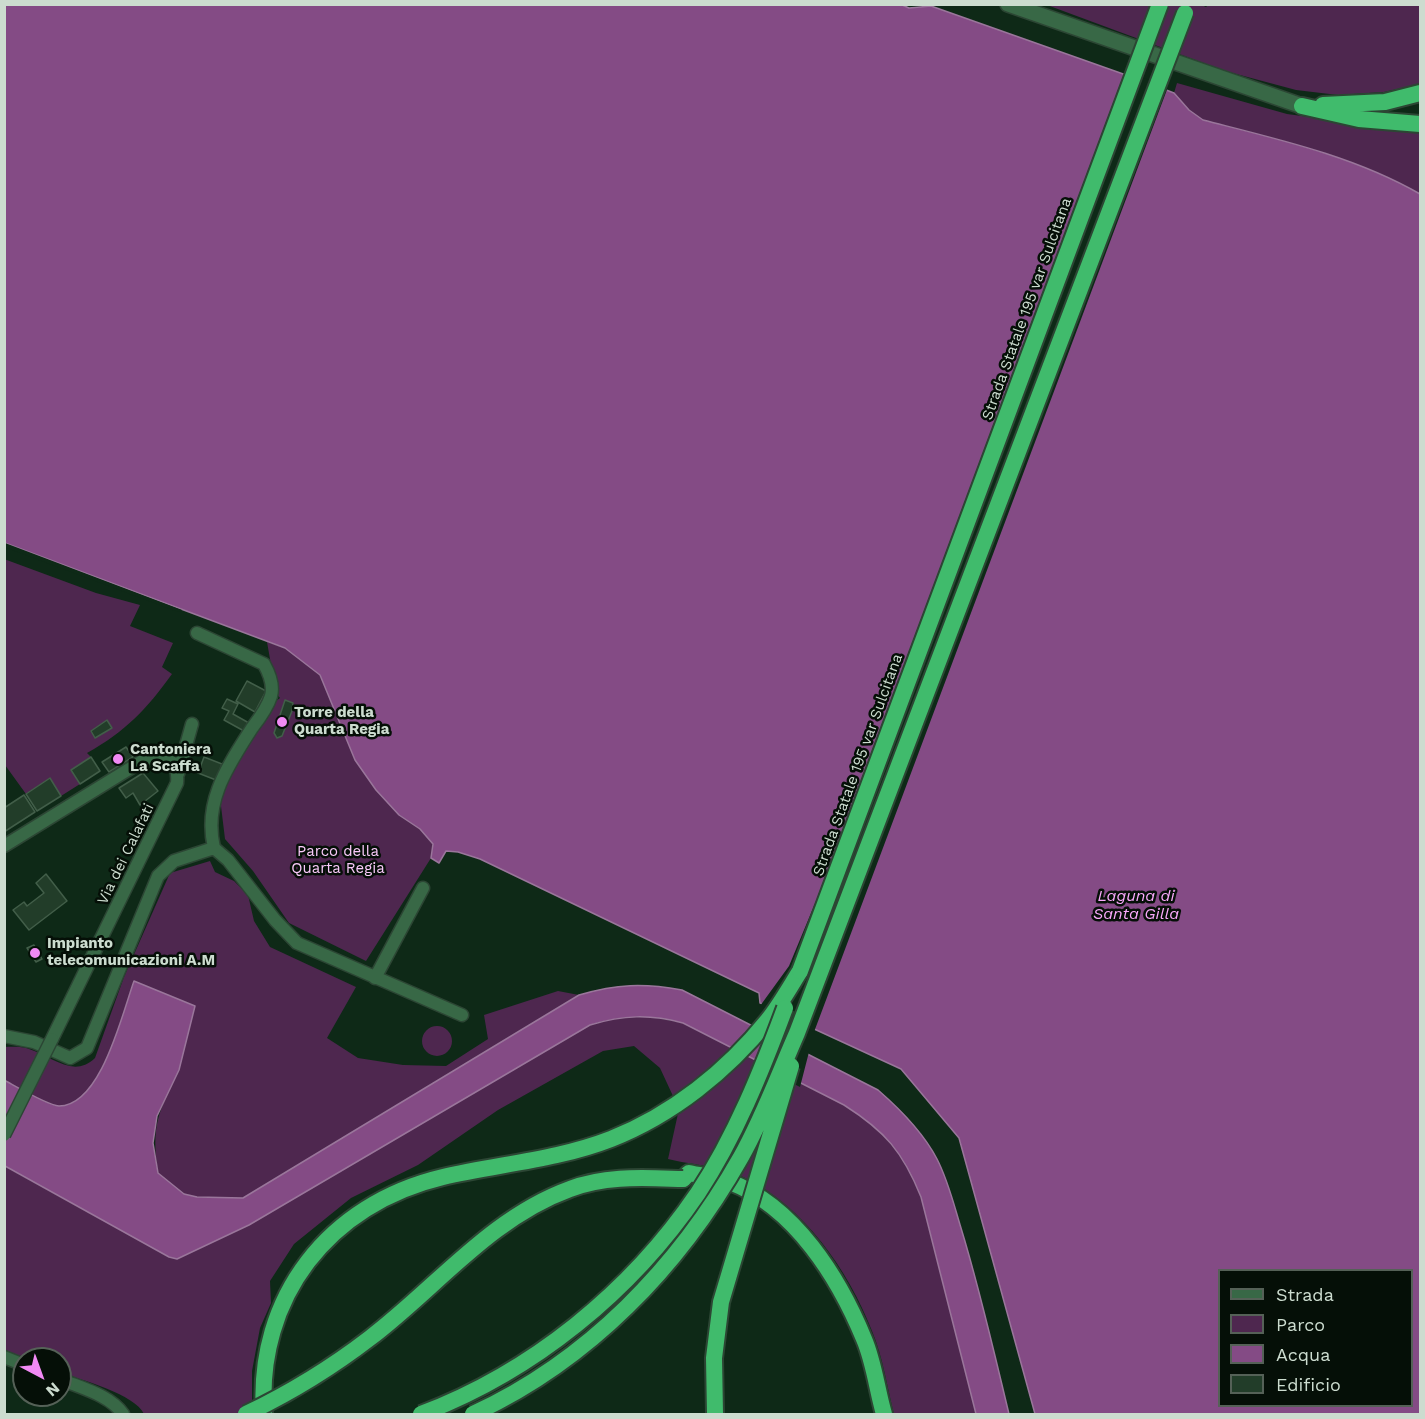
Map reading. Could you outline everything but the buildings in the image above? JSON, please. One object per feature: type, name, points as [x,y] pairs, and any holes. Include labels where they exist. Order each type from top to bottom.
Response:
[{"type":"highway","name":"Strada Statale 195 var Sulcitana","points":[[421,1414],[486,1385],[540,1351],[593,1311],[632,1275],[662,1240],[698,1192],[727,1141],[774,1039],[1160,4]]},
{"type":"highway","points":[[473,1414],[550,1370],[602,1331],[654,1281],[689,1238],[742,1155],[798,1033],[1187,9]]},
{"type":"highway","points":[[1302,106],[1385,102],[1420,93]]},
{"type":"highway","points":[[1302,106],[1359,119],[1420,124]]},
{"type":"highway","points":[[264,1414],[262,1386],[269,1343],[276,1318],[291,1285],[325,1240],[350,1219],[377,1202],[441,1178],[561,1155],[612,1138],[683,1099],[715,1076],[768,1020],[800,970]]},
{"type":"highway","points":[[715,1414],[714,1358],[721,1302],[779,1112],[798,1033]]},
{"type":"highway","points":[[246,1414],[299,1388],[370,1338],[503,1224],[537,1204],[571,1188],[614,1178],[683,1179],[689,1173],[729,1182],[762,1199],[806,1240],[838,1284],[865,1341],[884,1414]]},
{"type":"street","points":[[1014,6],[1206,75],[1302,106]]},
{"type":"street","points":[[197,633],[264,664],[270,675],[271,695],[232,759],[212,802],[210,833],[214,848],[228,860],[275,920],[297,943],[462,1015]]},
{"type":"street","name":"Via dei Calafati","points":[[4,1135],[177,783],[192,724]]},
{"type":"street","points":[[4,846],[147,758],[158,755],[171,759],[178,774]]},
{"type":"street","points":[[4,1036],[34,1042],[64,1057],[75,1057],[87,1048],[158,876],[174,861],[214,848]]},
{"type":"street","points":[[375,978],[423,888]]},
{"type":"street","points":[[72,1384],[118,1407],[123,1414]]},
{"type":"green space","points":[[1199,4],[1206,7],[1209,4],[1420,5],[1420,84],[1384,92],[1338,95],[1296,90],[1225,71],[1047,5]]},
{"type":"green space","points":[[1177,83],[1287,114],[1420,132],[1420,194],[1369,169],[1342,159],[1203,120],[1189,110],[1174,93]]},
{"type":"green space","points":[[4,559],[96,593],[140,605],[130,626],[173,643],[162,667],[172,674],[134,719],[87,753],[91,757],[71,770],[80,784],[61,796],[50,779],[26,794],[5,765]]},
{"type":"green space","name":"Parco della Quarta Regia","points":[[267,642],[285,648],[320,675],[355,760],[376,790],[399,815],[420,829],[433,844],[431,858],[366,961],[289,923],[253,871],[225,839],[220,798],[224,785],[272,704],[280,698],[276,693]]},
{"type":"green space","points":[[210,861],[215,872],[234,881],[248,895],[254,921],[270,947],[356,987],[327,1038],[358,1058],[403,1065],[446,1066],[488,1039],[484,1015],[558,991],[579,995],[243,1198],[197,1197],[184,1194],[158,1173],[155,1143],[161,1109],[179,1070],[134,981],[108,1056],[87,1091],[74,1102],[59,1106],[53,1105],[5,1080],[4,1047],[26,1048],[71,1066],[87,1064],[95,1058],[124,977],[170,873]]},
{"type":"green space","points":[[641,1015],[683,1023],[844,1105],[882,1134],[900,1155],[921,1197],[976,1414],[894,1414],[876,1341],[862,1308],[837,1263],[804,1222],[765,1189],[726,1170],[668,1159],[679,1109],[660,1068],[634,1046],[603,1051],[498,1110],[418,1165],[351,1198],[294,1244],[270,1281],[271,1303],[260,1328],[252,1371],[252,1414],[144,1414],[139,1407],[119,1394],[72,1376],[72,1347],[12,1347],[12,1353],[5,1350],[4,1166],[169,1257],[177,1259],[249,1225],[590,1025],[617,1017]]},
{"type":"green space","points":[[437,1026],[448,1030],[452,1041],[448,1052],[437,1056],[426,1052],[422,1041],[426,1030]]},
{"type":"water","name":"Laguna di Santa Gilla","points":[[900,4],[909,8],[931,6],[1174,93],[1189,110],[1203,120],[1342,159],[1369,169],[1420,194],[1420,1414],[1035,1414],[959,1138],[901,1069],[812,1028],[792,1014],[760,1003],[759,993],[480,859],[446,851],[439,863],[431,858],[433,844],[420,829],[399,815],[376,790],[355,760],[320,675],[285,648],[5,543],[4,5]]},
{"type":"water","points":[[134,981],[195,1006],[179,1070],[157,1116],[153,1143],[158,1173],[184,1194],[197,1197],[243,1198],[579,995],[630,986],[655,986],[682,990],[878,1090],[918,1131],[937,1159],[950,1193],[981,1298],[1009,1414],[976,1414],[921,1197],[907,1167],[891,1144],[871,1124],[844,1105],[683,1023],[671,1020],[636,1017],[590,1025],[249,1225],[177,1259],[169,1257],[5,1166],[4,1080],[54,1105],[74,1102],[87,1091],[108,1056]]},
{"type":"pier","points":[[1125,71],[1168,87],[814,1032],[790,1017],[760,1006],[789,966],[816,901]]},
{"type":"pier","points":[[5,543],[182,610],[178,612],[4,547]]},
{"type":"pier","points":[[771,1033],[809,1052],[800,1087],[758,1066]]},
{"type":"place","name":"Torre della Quarta Regia","points":[[282,722]]},
{"type":"place","name":"Cantoniera La Scaffa","points":[[118,759]]},
{"type":"place","name":"Impianto telecomunicazioni A.M","points":[[35,953]]}]
